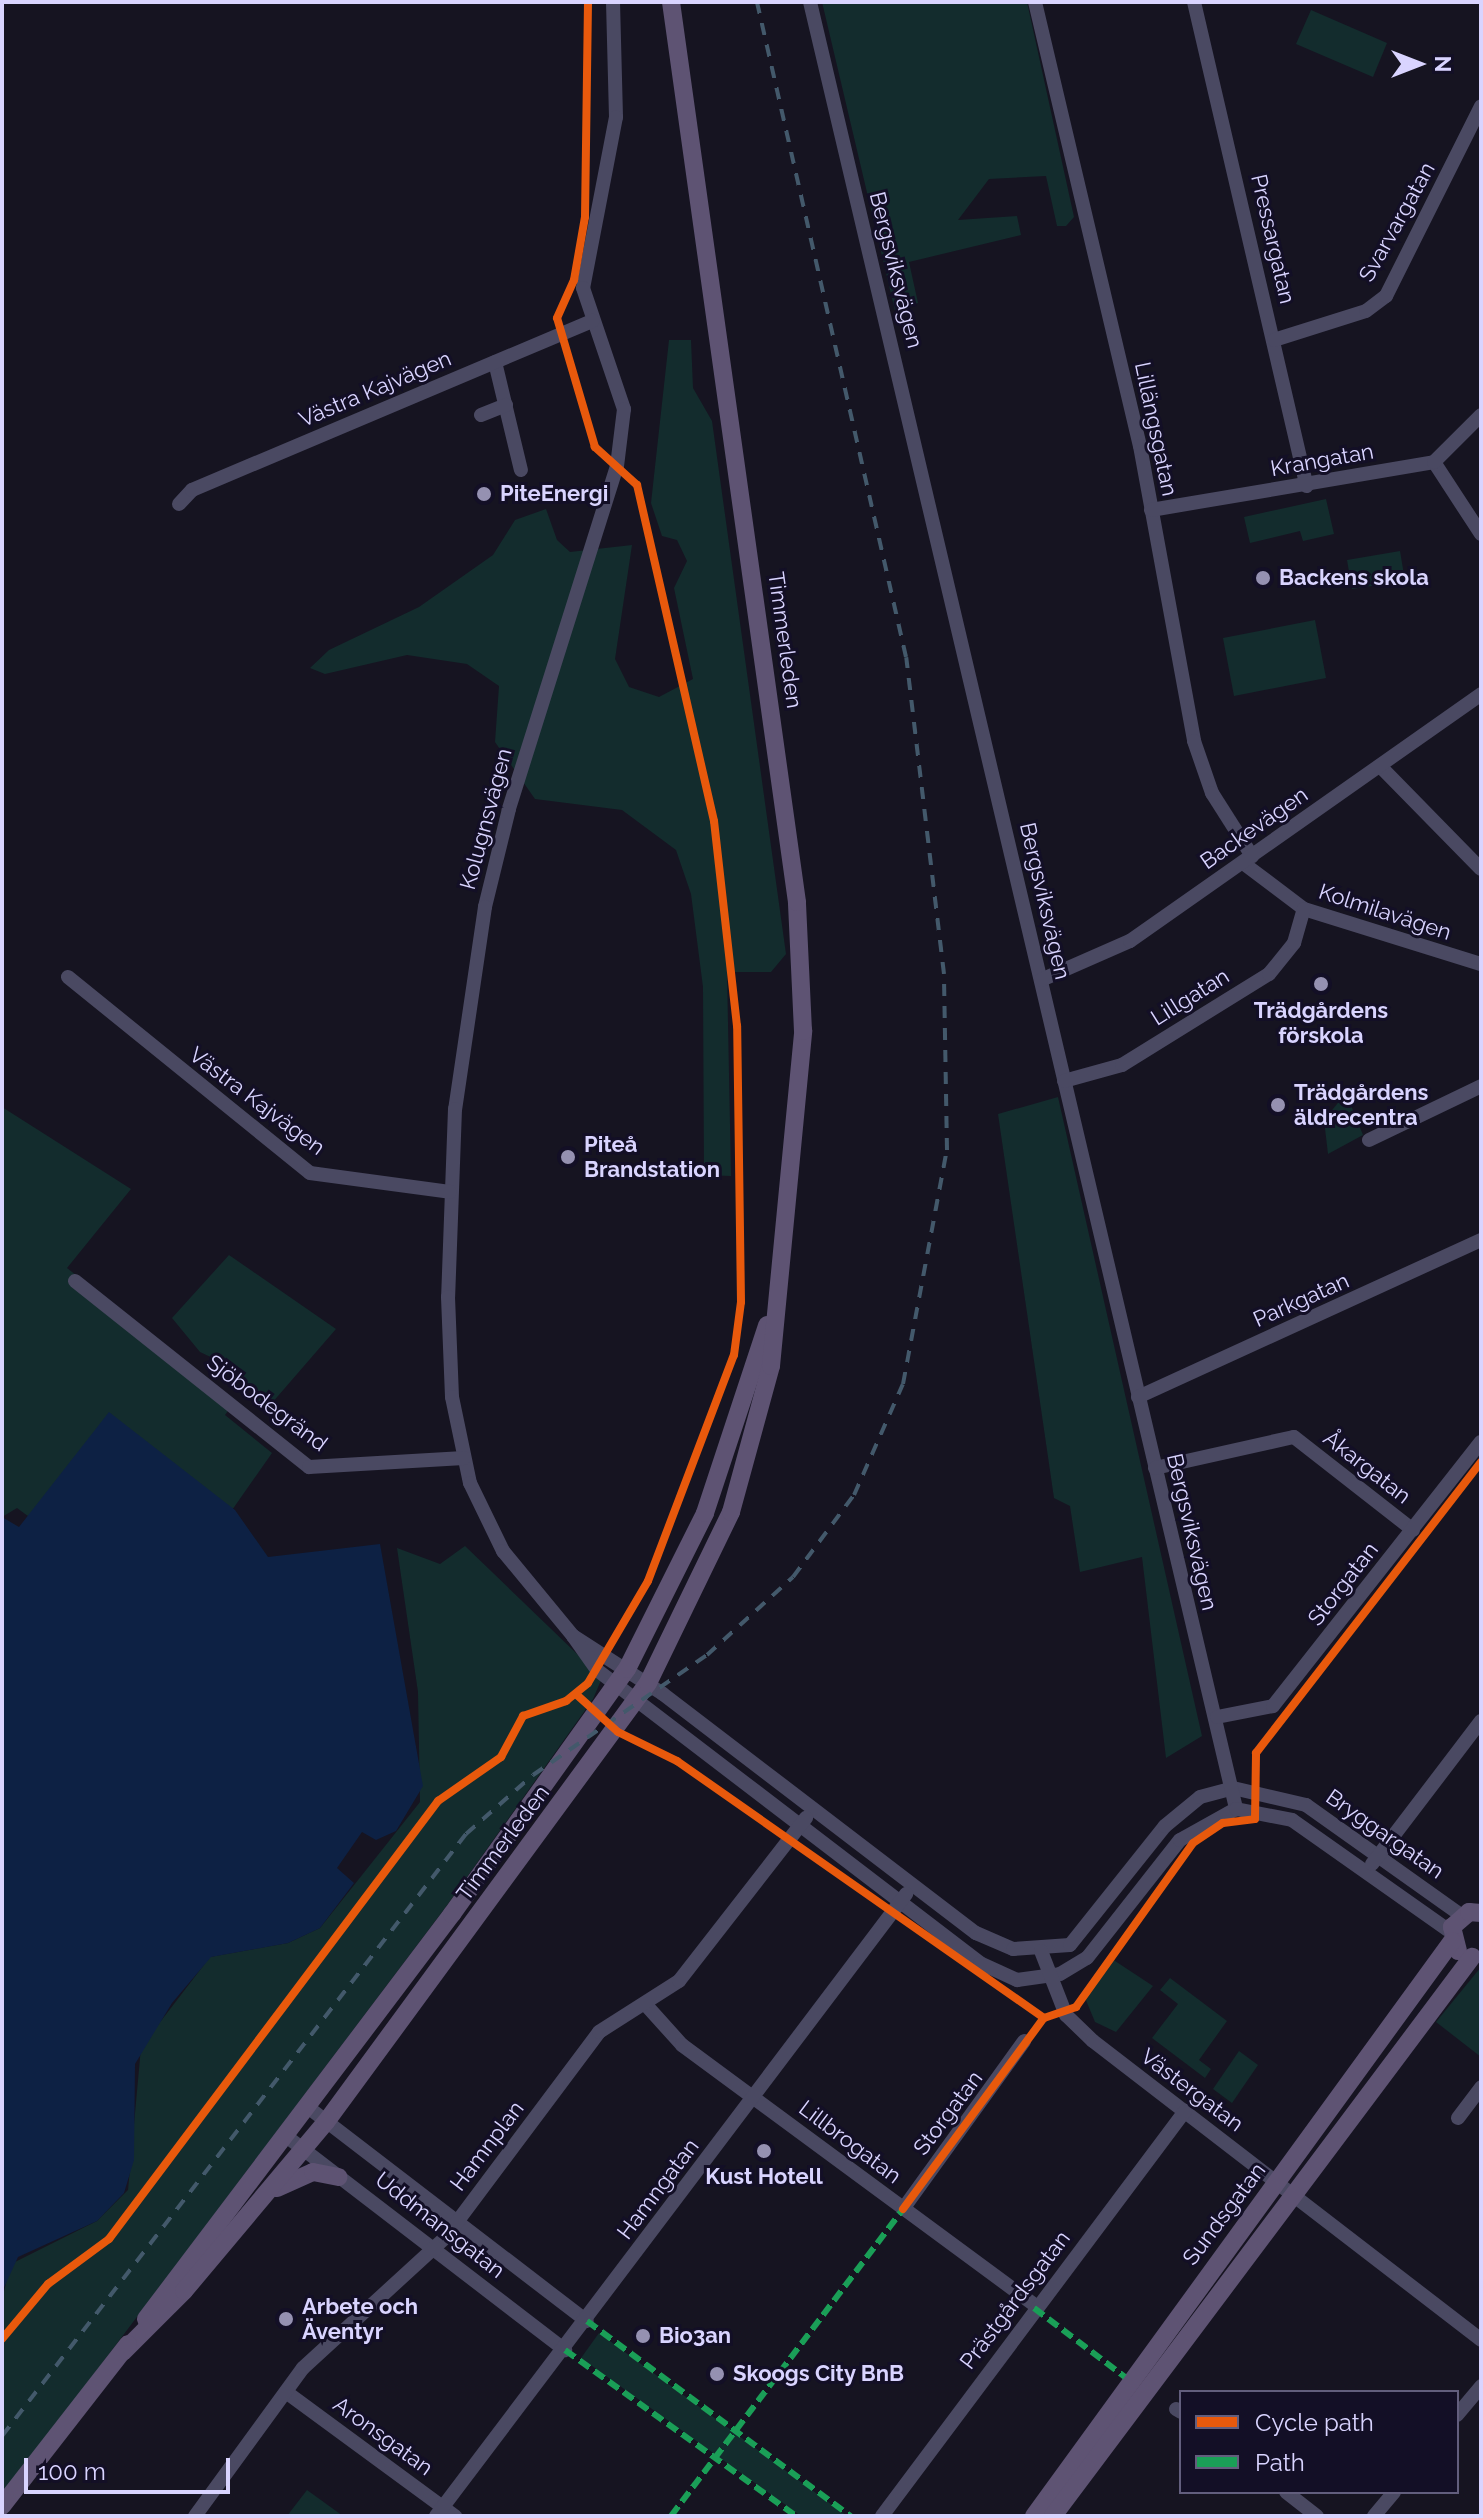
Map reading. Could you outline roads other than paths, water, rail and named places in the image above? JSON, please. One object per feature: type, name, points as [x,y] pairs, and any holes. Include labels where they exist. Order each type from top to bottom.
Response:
[{"type":"main road","name":"Timmerleden","points":[[123,2352],[326,2122],[648,1683],[731,1512],[771,1366],[778,1288],[796,1167],[803,1031],[797,902],[671,2]]},
{"type":"main road","name":"Timmerleden","points":[[2,2506],[309,2108],[622,1676],[705,1513],[778,1288]]},
{"type":"main road","name":"Sundsgatan","points":[[1053,2516],[1284,2189],[1451,1937],[1475,1912]]},
{"type":"main road","name":"Sundsgatan","points":[[1034,2516],[1284,2189],[1476,1957],[1451,1937]]},
{"type":"main road","points":[[264,2195],[298,2176],[339,2177]]},
{"type":"street","name":"Kolugnsvägen","points":[[613,2],[616,117],[583,288],[593,321],[616,367],[624,409],[617,466],[485,907],[450,1192],[452,1383],[464,1458],[503,1551],[573,1636],[622,1676]]},
{"type":"street","name":"Bergsviksvägen","points":[[810,2],[1138,1397],[1217,1717],[1233,1788],[1233,1810]]},
{"type":"street","name":"Lillängsgatan","points":[[1035,2],[1151,510],[1194,741],[1212,793],[1247,860]]},
{"type":"street","name":"Pressargatan","points":[[1194,2],[1307,486]]},
{"type":"street","name":"Svarvargatan","points":[[1274,340],[1366,311],[1386,296],[1477,126],[1481,106]]},
{"type":"street","name":"Västra Kajvägen","points":[[179,504],[192,490],[593,321]]},
{"type":"street","points":[[495,362],[521,470]]},
{"type":"street","points":[[481,415],[506,405]]},
{"type":"street","points":[[1481,415],[1434,462],[1481,534]]},
{"type":"street","name":"Krangatan","points":[[1151,510],[1307,486],[1434,462]]},
{"type":"street","name":"Backevägen","points":[[1041,980],[1103,958],[1481,694]]},
{"type":"street","points":[[1380,766],[1481,869]]},
{"type":"street","name":"Kolmilavägen","points":[[1247,860],[1304,909],[1481,964]]},
{"type":"street","name":"Lillgatan","points":[[1064,1081],[1122,1065],[1269,974],[1294,943],[1304,909]]},
{"type":"street","name":"Västra Kajvägen","points":[[68,977],[310,1173],[450,1192]]},
{"type":"street","points":[[1369,1140],[1481,1086]]},
{"type":"street","name":"Parkgatan","points":[[1138,1397],[1481,1240]]},
{"type":"street","name":"Sjöbodegränd","points":[[75,1281],[309,1467],[464,1458]]},
{"type":"street","name":"Åkargatan","points":[[1155,1468],[1294,1437],[1413,1530]]},
{"type":"street","name":"Storgatan","points":[[1217,1717],[1273,1706],[1481,1442]]},
{"type":"street","points":[[622,1676],[648,1683],[976,1933],[1041,1951],[1079,1935],[1184,1808],[1233,1788]]},
{"type":"street","points":[[622,1676],[637,1699],[980,1963],[1017,1980],[1049,1976],[1087,1958],[1180,1840],[1233,1810]]},
{"type":"street","points":[[1367,1872],[1481,1721]]},
{"type":"street","name":"Bryggargatan","points":[[1233,1788],[1306,1805],[1378,1857],[1475,1912]]},
{"type":"street","name":"Hamnplan","points":[[195,2516],[286,2392],[334,2334],[433,2248],[457,2223],[599,2032],[646,2005],[679,1981],[813,1808]]},
{"type":"street","name":"Bryggargatan","points":[[1233,1810],[1282,1815],[1367,1872],[1451,1937]]},
{"type":"street","name":"Hamngatan","points":[[445,2513],[912,1885]]},
{"type":"street","name":"Västergatan","points":[[1041,1951],[1066,2015],[1093,2041],[1481,2340]]},
{"type":"street","name":"Lillbrogatan","points":[[646,2005],[682,2045],[1036,2306]]},
{"type":"street","name":"Storgatan","points":[[903,2209],[1024,2041]]},
{"type":"street","points":[[1458,2118],[1481,2087]]},
{"type":"street","name":"Uddmansgatan","points":[[309,2108],[587,2321]]},
{"type":"street","name":"Prästgårdsgatan","points":[[882,2516],[1036,2306],[1185,2111]]},
{"type":"street","name":"Uddmansgatan","points":[[286,2136],[565,2350]]},
{"type":"street","points":[[1459,2413],[1481,2386]]},
{"type":"street","name":"Aronsgatan","points":[[286,2392],[445,2513]]},
{"type":"street","points":[[1289,2494],[1317,2516]]},
{"type":"street","points":[[1374,2516],[1392,2494]]},
{"type":"water","points":[[109,1412],[235,1510],[268,1557],[380,1544],[423,1786],[396,1831],[376,1840],[362,1832],[337,1868],[354,1883],[320,1928],[288,1943],[211,1957],[172,2003],[135,2064],[134,2160],[124,2193],[97,2221],[18,2257],[2,2292],[2,1517],[19,1527]]},
{"type":"railway","points":[[2,2436],[466,1834],[533,1775],[707,1655],[793,1577],[854,1495],[903,1384],[947,1150],[944,974],[906,657],[757,2]]},
{"type":"place","name":"PiteEnergi","points":[[484,494]]},
{"type":"place","name":"Backens skola","points":[[1263,578]]},
{"type":"place","name":"Trädgårdens förskola","points":[[1321,984]]},
{"type":"place","name":"Trädgårdens äldrecentra","points":[[1278,1105]]},
{"type":"place","name":"Piteå Brandstation","points":[[568,1157]]},
{"type":"place","name":"Kust Hotell","points":[[764,2151]]},
{"type":"place","name":"Arbete och Äventyr","points":[[286,2319]]},
{"type":"place","name":"Bio3an","points":[[643,2336]]},
{"type":"place","name":"Skoogs City BnB","points":[[717,2374]]}]
